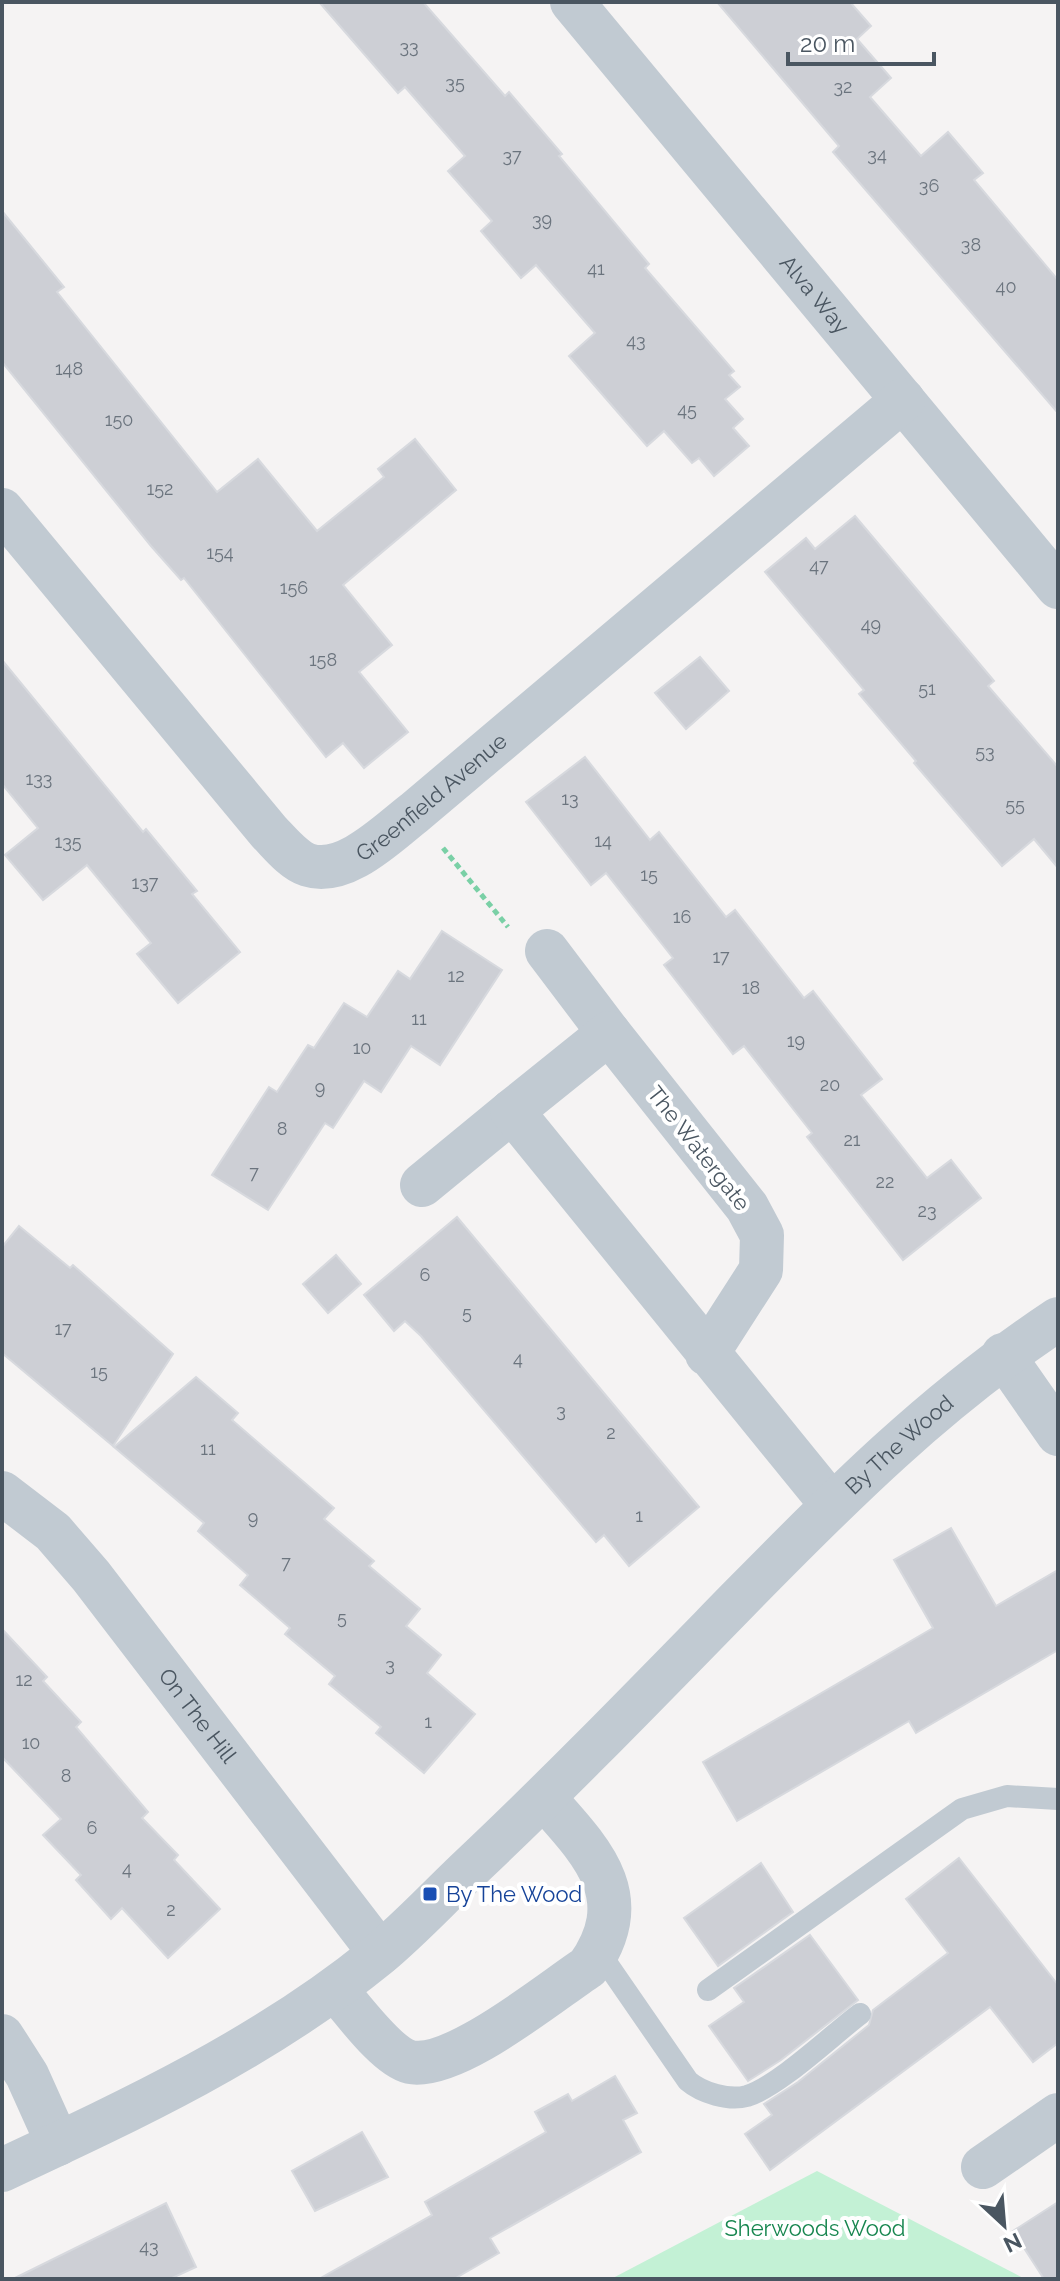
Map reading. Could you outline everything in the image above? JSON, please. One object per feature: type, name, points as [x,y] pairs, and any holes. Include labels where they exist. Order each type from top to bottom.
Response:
[{"type":"street","name":"Alva Way","points":[[572,2],[1058,587]]},
{"type":"street","name":"Greenfield Avenue","points":[[2,510],[289,852],[306,864],[324,867],[372,846],[414,813],[903,400]]},
{"type":"street","name":"The Watergate","points":[[547,951],[747,1207],[762,1235],[761,1270],[707,1354]]},
{"type":"street","points":[[422,1185],[609,1033]]},
{"type":"street","points":[[512,1111],[832,1505]]},
{"type":"street","name":"By The Wood","points":[[2,2170],[168,2092],[335,1989],[380,1953],[544,1798],[912,1427],[1003,1355],[1058,1319]]},
{"type":"street","points":[[1003,1355],[1058,1434]]},
{"type":"street","name":"On The Hill","points":[[2,1493],[53,1532],[91,1576],[380,1953]]},
{"type":"street","points":[[335,1989],[390,2051],[409,2062],[431,2062],[461,2052],[588,1967],[599,1952],[609,1923],[608,1893],[593,1854],[544,1798]]},
{"type":"street","points":[[2,2036],[27,2075],[58,2144]]},
{"type":"street","points":[[983,2167],[1058,2115]]},
{"type":"lane","points":[[708,1990],[962,1809],[1007,1796],[1058,1799]]},
{"type":"lane","points":[[599,1952],[688,2081],[699,2091],[745,2097],[769,2084],[860,2014]]},
{"type":"path","points":[[414,813],[527,949],[547,951]]},
{"type":"green space","name":"Sherwoods Wood","points":[[817,2171],[1025,2279],[611,2279]]},
{"type":"building","points":[[319,2],[423,2],[505,96],[509,92],[562,154],[559,156],[649,264],[645,268],[734,371],[729,375],[740,387],[725,399],[743,419],[733,428],[749,446],[714,476],[699,458],[692,463],[664,431],[647,446],[569,356],[595,333],[536,265],[521,278],[481,231],[492,221],[448,171],[465,156],[405,87],[398,93]]},
{"type":"building","points":[[717,2],[850,2],[871,26],[857,39],[891,78],[870,97],[921,156],[948,132],[983,173],[974,180],[1058,280],[1058,413],[833,152],[839,146]]},
{"type":"building","points":[[2,211],[64,287],[57,292],[217,492],[258,459],[317,531],[384,477],[378,469],[415,439],[456,490],[343,585],[392,645],[359,672],[408,732],[364,768],[343,743],[326,757],[184,578],[181,580],[151,546],[2,362]]},
{"type":"building","points":[[855,516],[994,681],[988,686],[1058,767],[1058,868],[1034,839],[1002,866],[914,763],[916,761],[859,694],[864,690],[765,572],[806,538],[815,549]]},
{"type":"building","points":[[700,657],[729,691],[686,729],[655,693]]},
{"type":"building","points":[[2,660],[143,832],[146,829],[197,891],[192,894],[240,952],[178,1003],[137,954],[151,943],[87,865],[43,900],[5,855],[38,828],[2,784]]},
{"type":"building","points":[[585,757],[650,840],[659,832],[726,917],[735,910],[804,998],[813,991],[882,1079],[861,1095],[927,1178],[951,1160],[981,1198],[903,1260],[807,1137],[812,1133],[744,1046],[733,1054],[664,965],[673,958],[606,873],[591,885],[526,802]]},
{"type":"building","points":[[442,931],[502,970],[440,1065],[411,1046],[381,1092],[364,1081],[333,1128],[325,1123],[268,1210],[212,1175],[269,1087],[277,1092],[308,1045],[314,1048],[344,1003],[367,1017],[398,971],[410,979]]},
{"type":"building","points":[[457,1217],[699,1507],[629,1566],[604,1535],[596,1542],[421,1336],[405,1321],[394,1331],[364,1295]]},
{"type":"building","points":[[19,1226],[70,1268],[73,1265],[173,1354],[113,1446],[2,1353],[2,1247]]},
{"type":"building","points":[[336,1255],[361,1284],[328,1313],[303,1284]]},
{"type":"building","points":[[196,1377],[238,1413],[232,1420],[334,1508],[324,1519],[374,1561],[369,1566],[420,1609],[406,1626],[441,1655],[427,1673],[475,1714],[424,1773],[376,1733],[381,1727],[329,1684],[335,1676],[285,1634],[290,1628],[240,1585],[248,1575],[198,1531],[204,1523],[114,1447]]},
{"type":"building","points":[[951,1528],[996,1606],[1058,1570],[1058,1650],[916,1733],[909,1721],[737,1821],[703,1762],[933,1628],[894,1560]]},
{"type":"building","points":[[2,1629],[47,1677],[43,1681],[81,1722],[76,1727],[148,1812],[142,1818],[178,1855],[174,1860],[220,1909],[168,1958],[122,1908],[111,1919],[76,1880],[81,1875],[43,1835],[61,1819],[2,1757]]},
{"type":"building","points":[[959,1858],[1058,1985],[1058,2043],[1033,2062],[990,2007],[770,2170],[745,2134],[772,2115],[764,2104],[798,2082],[869,2025],[873,2010],[948,1953],[906,1899]]},
{"type":"building","points":[[761,1863],[793,1912],[718,1966],[684,1918]]},
{"type":"building","points":[[810,1935],[858,2000],[781,2060],[748,2081],[709,2026],[744,2002],[734,1988]]},
{"type":"building","points":[[615,2076],[637,2113],[623,2120],[641,2152],[490,2238],[499,2253],[454,2279],[319,2279],[432,2215],[425,2202],[546,2132],[535,2112],[568,2094],[572,2101]]},
{"type":"building","points":[[362,2132],[388,2177],[315,2211],[292,2171]]},
{"type":"building","points":[[1058,2202],[1058,2279],[1044,2279],[1013,2231]]},
{"type":"building","points":[[166,2203],[196,2267],[170,2279],[13,2279]]},
{"type":"place","name":"By The Wood","points":[[430,1894]]}]
